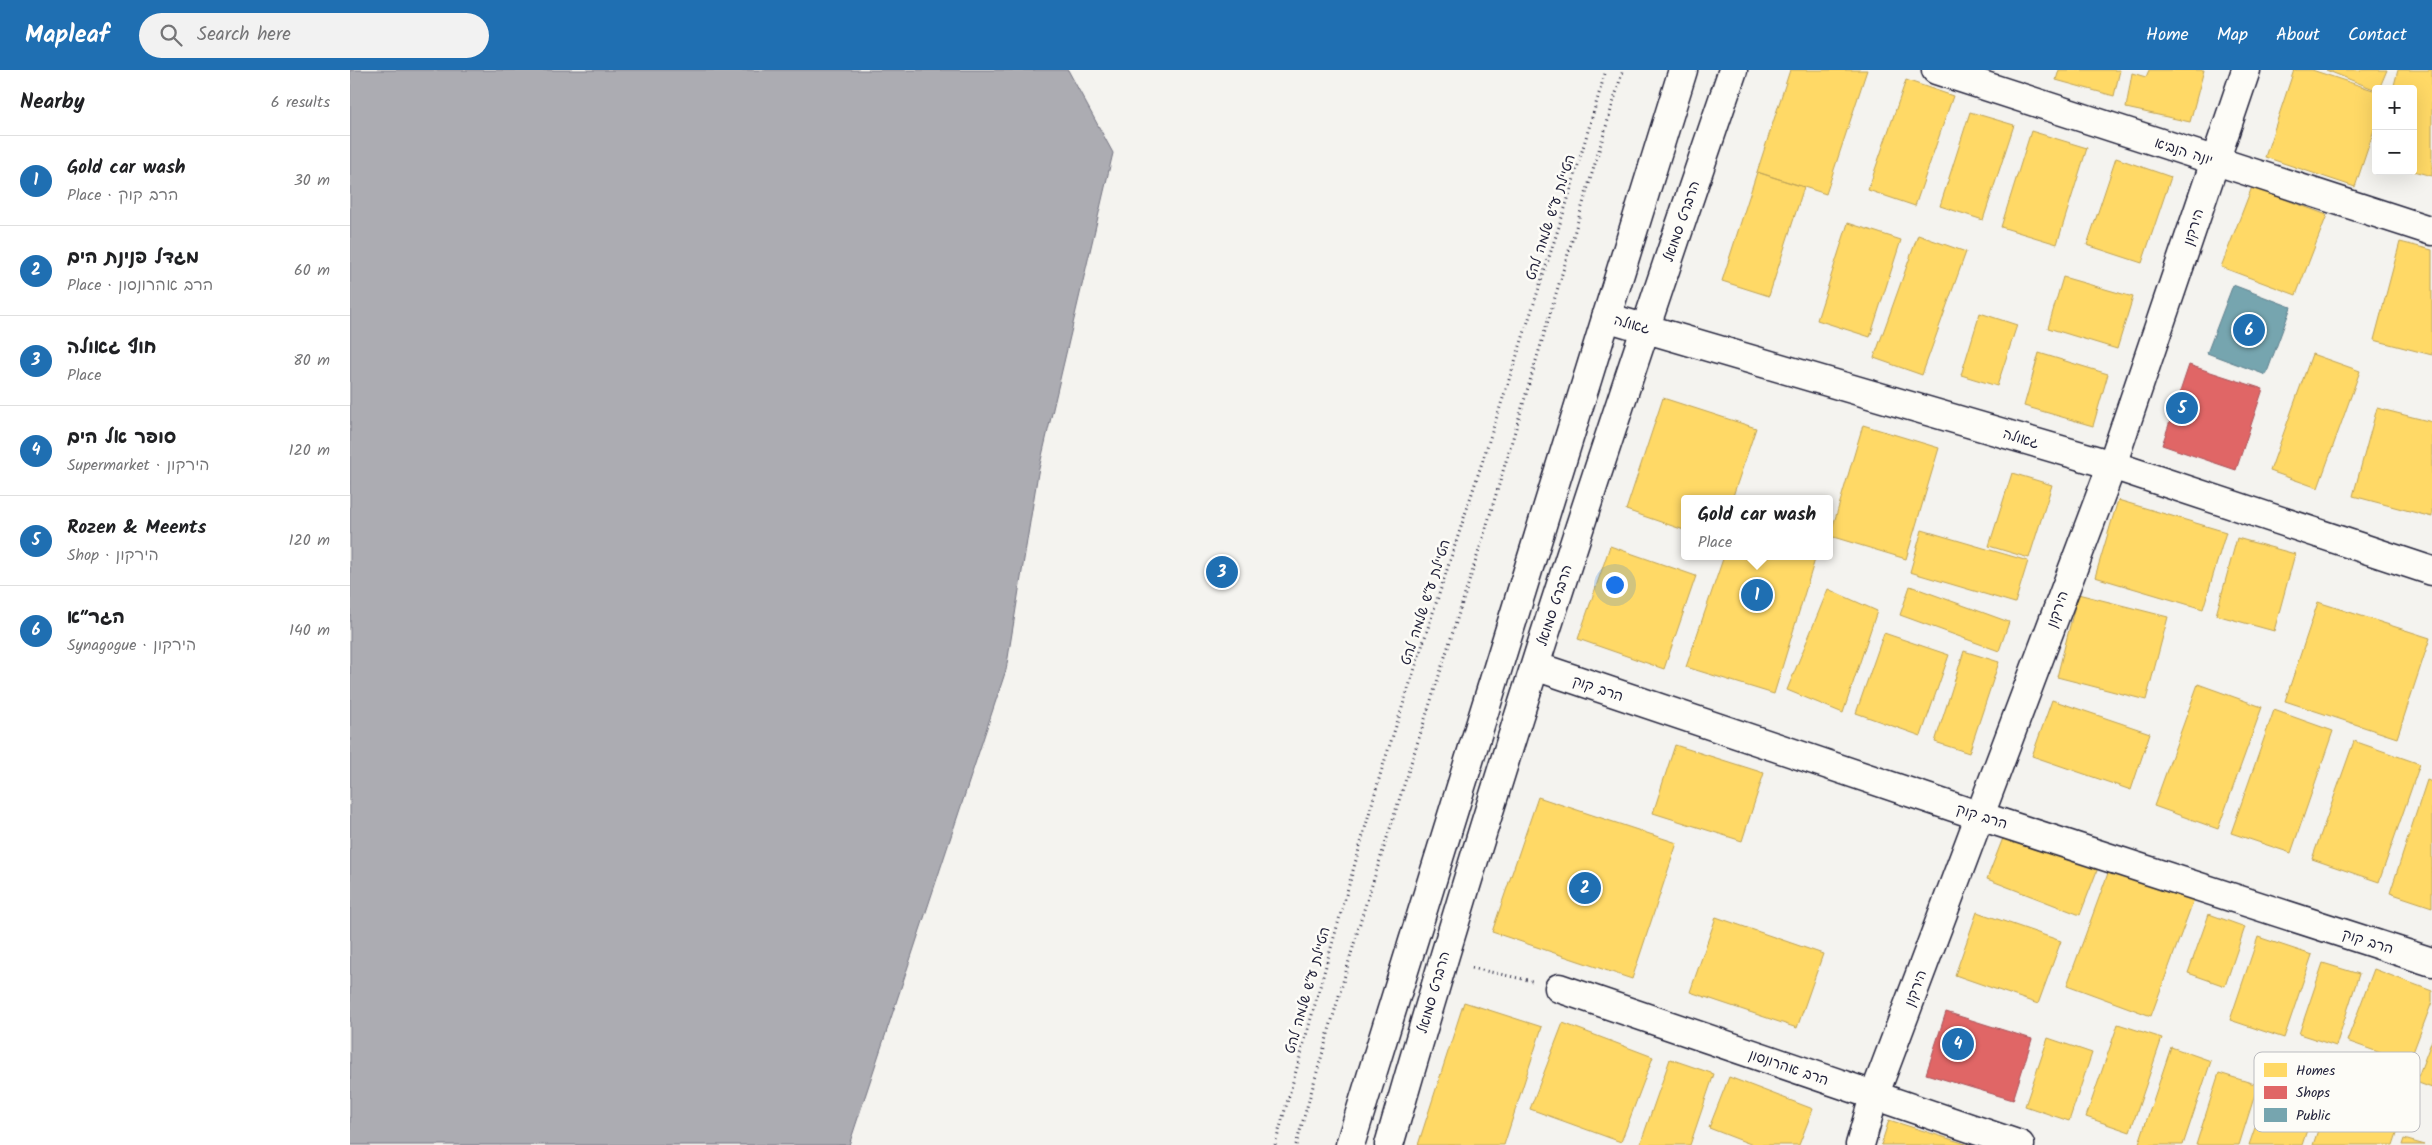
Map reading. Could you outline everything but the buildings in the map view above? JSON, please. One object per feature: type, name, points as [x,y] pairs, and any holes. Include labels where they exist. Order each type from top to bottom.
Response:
[{"type":"street","points":[[1350,1145],[1683,70]]},
{"type":"street","name":"הרברט סמואל","points":[[1389,1145],[1442,961],[1534,666],[1644,326],[1733,70]]},
{"type":"street","name":"יונה הנביא","points":[[1936,70],[2432,231]]},
{"type":"street","name":"הירקון","points":[[1860,1145],[1874,1096],[2112,465],[2246,70]]},
{"type":"street","name":"גאולה","points":[[1606,317],[1644,326],[2112,465],[2432,571]]},
{"type":"street","name":"הרב קוק","points":[[1534,666],[1980,816],[2432,962]]},
{"type":"street","name":"הרב אהרונסון","points":[[1559,988],[2020,1145]]},
{"type":"path","name":"הטיילת ע״ש שלמה להט","points":[[1275,1145],[1381,772],[1567,202],[1606,70]]},
{"type":"path","points":[[1296,1145],[1362,916],[1483,538],[1624,70]]},
{"type":"path","points":[[1442,961],[1559,988]]},
{"type":"shaded area","points":[[350,70],[1068,70],[1113,153],[1038,473],[1006,670],[849,1145],[350,1145]]},
{"type":"place","name":"הגר״א","points":[[2249,330]]},
{"type":"place","name":"Rozen & Meents","points":[[2182,408]]},
{"type":"place","name":"חוף גאולה","points":[[1222,572]]},
{"type":"place","name":"Gold car wash","points":[[1757,595]]},
{"type":"place","name":"מגדל פנינת הים","points":[[1585,888]]},
{"type":"place","name":"סופר אל הים","points":[[1958,1044]]}]
